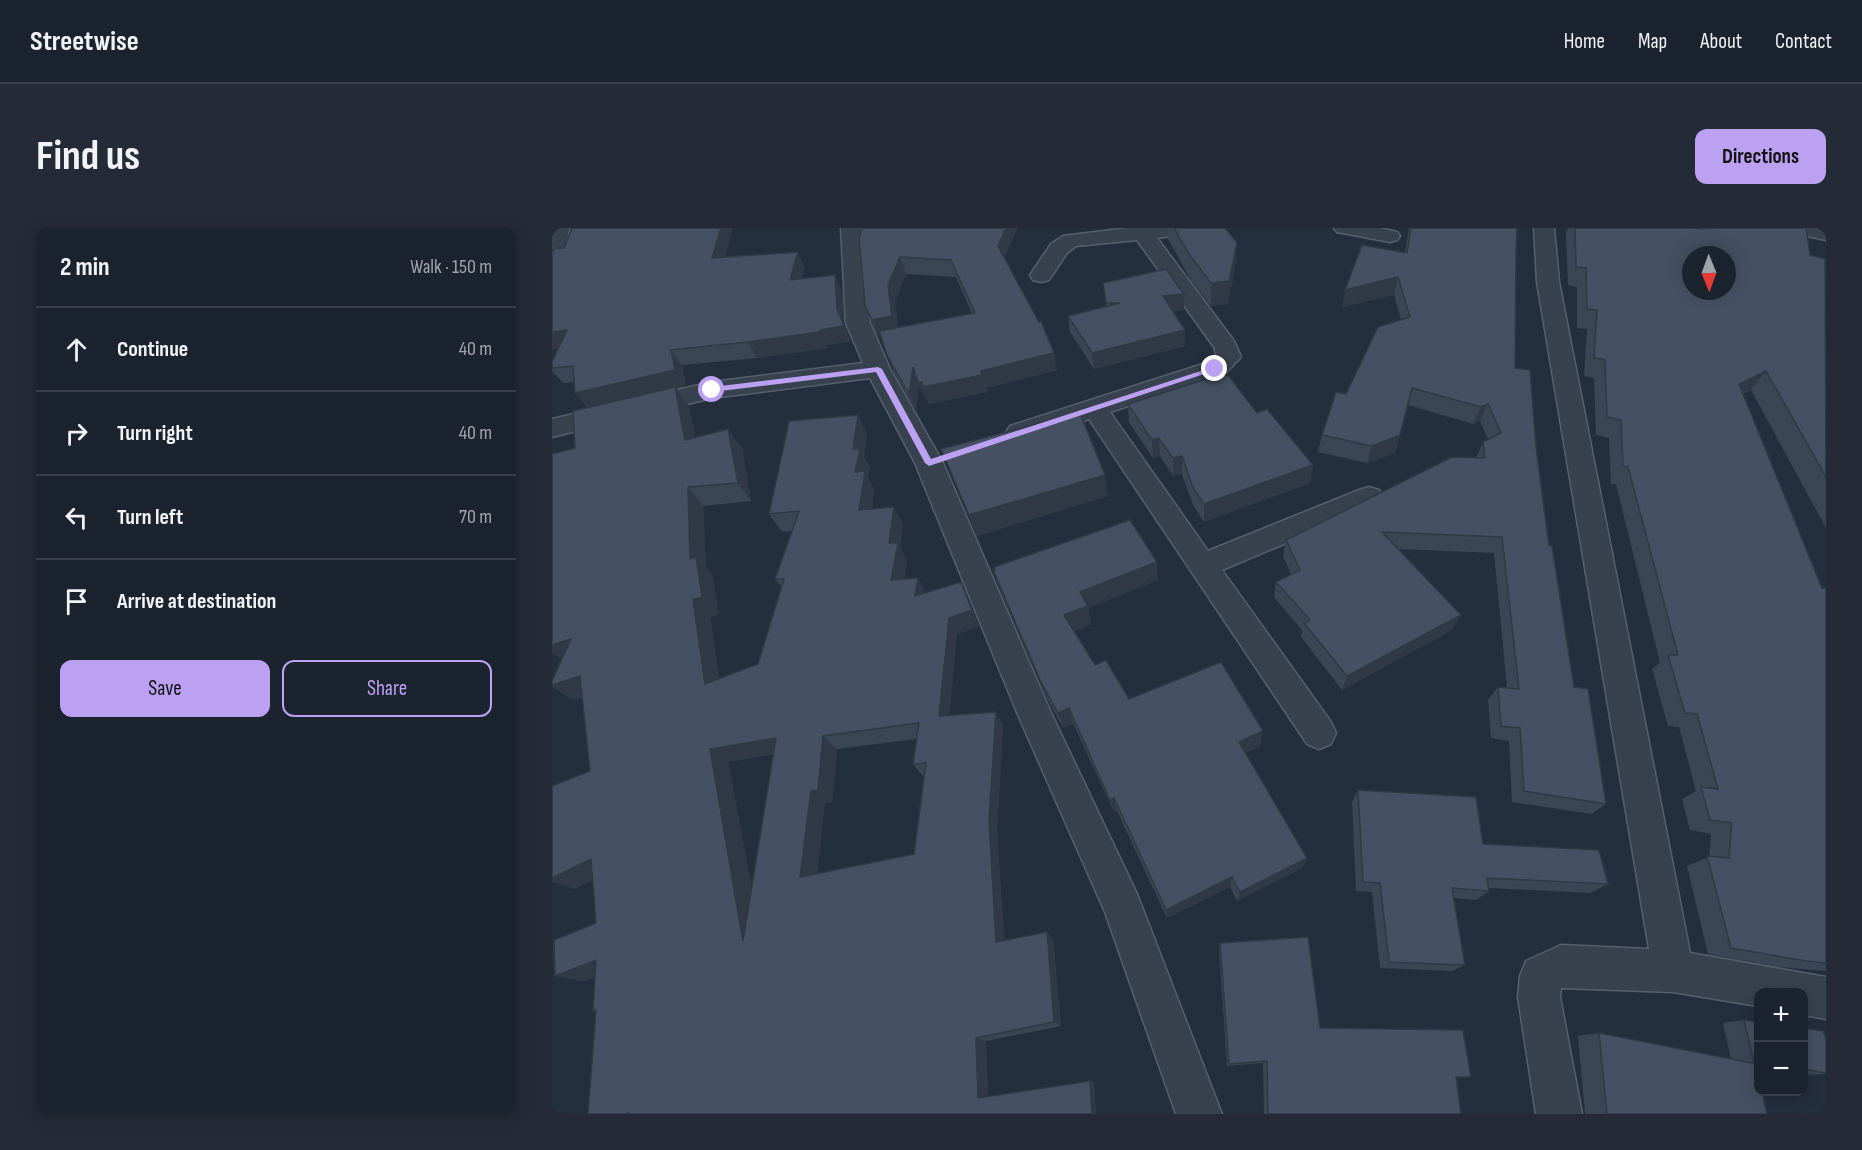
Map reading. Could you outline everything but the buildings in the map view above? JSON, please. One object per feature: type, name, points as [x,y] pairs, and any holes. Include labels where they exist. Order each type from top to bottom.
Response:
[{"type":"street","points":[[552,264],[559,228]]},
{"type":"street","points":[[851,228],[858,323],[878,369],[940,459],[1035,715],[1124,909],[1199,1114]]},
{"type":"street","points":[[1041,275],[1059,249],[1070,240],[1191,228]]},
{"type":"street","points":[[1344,228],[1390,236]]},
{"type":"street","points":[[1544,228],[1548,282],[1673,971]]},
{"type":"street","points":[[1796,228],[1826,234]]},
{"type":"street","points":[[995,441],[1215,369],[1229,357],[1226,346],[1144,234]]},
{"type":"street","points":[[552,428],[712,390],[878,369]]},
{"type":"street","points":[[1094,407],[1319,733]]},
{"type":"street","points":[[1202,566],[1369,497]]},
{"type":"street","points":[[1559,1114],[1539,997],[1541,976],[1561,966],[1673,971],[1769,988]]},
{"type":"street","points":[[1808,995],[1826,998]]},
{"type":"route","points":[[712,390],[878,369],[929,463],[1215,369]]}]
